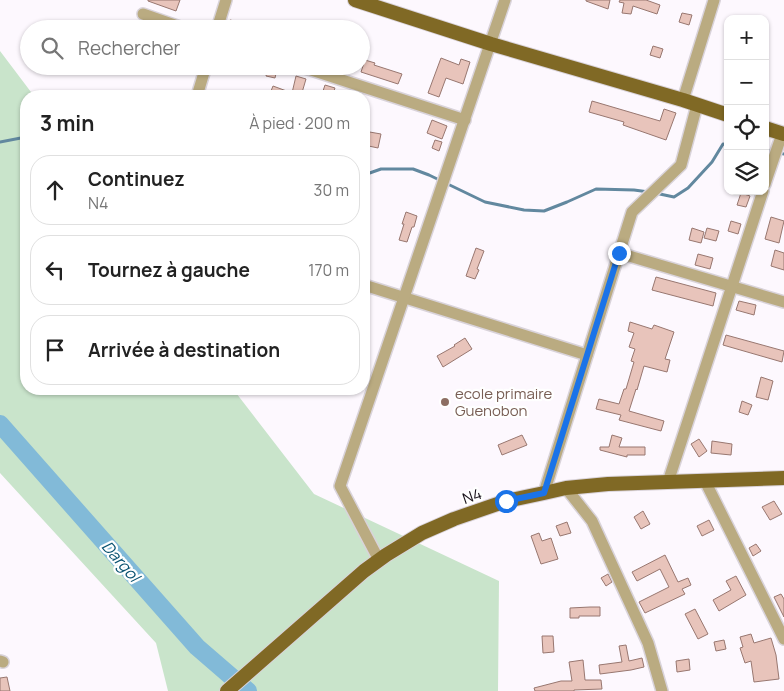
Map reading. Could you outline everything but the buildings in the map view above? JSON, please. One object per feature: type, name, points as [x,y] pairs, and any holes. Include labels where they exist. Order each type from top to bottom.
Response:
[{"type":"main road","points":[[355,0],[491,44],[724,114]]},
{"type":"main road","points":[[769,129],[783,134]]},
{"type":"main road","name":"N4","points":[[227,691],[364,571],[422,533],[454,519],[506,501],[566,488],[608,484],[784,478]]},
{"type":"street","points":[[220,20],[226,0]]},
{"type":"street","points":[[379,560],[340,486],[505,0]]},
{"type":"street","points":[[683,100],[714,0]]},
{"type":"street","points":[[143,14],[160,20]]},
{"type":"street","points":[[199,90],[203,75]]},
{"type":"street","points":[[327,75],[465,120]]},
{"type":"street","points":[[544,493],[632,212],[681,165],[697,105]]},
{"type":"street","points":[[769,173],[783,134]]},
{"type":"street","points":[[668,482],[762,195]]},
{"type":"street","points":[[619,253],[784,302]]},
{"type":"street","points":[[370,287],[587,355]]},
{"type":"street","points":[[704,481],[784,639]]},
{"type":"street","points":[[566,488],[592,521],[648,643],[662,691]]},
{"type":"green space","points":[[0,51],[29,90],[20,90],[20,395],[238,395],[314,494],[499,581],[498,691],[168,691],[156,643],[0,473]]},
{"type":"waterway","points":[[0,142],[20,138]]},
{"type":"waterway","points":[[655,193],[674,197],[688,188],[712,162],[724,144]]},
{"type":"waterway","points":[[769,151],[784,154]]},
{"type":"waterway","points":[[370,173],[381,169],[413,169],[485,202],[524,210],[544,211],[596,189],[649,192]]},
{"type":"waterway","name":"Dargol","points":[[0,424],[197,647],[248,691]]},
{"type":"place","name":"ecole primaire Guenobon","points":[[445,402]]},
{"type":"route","points":[[506,501],[544,493],[619,253]]}]
